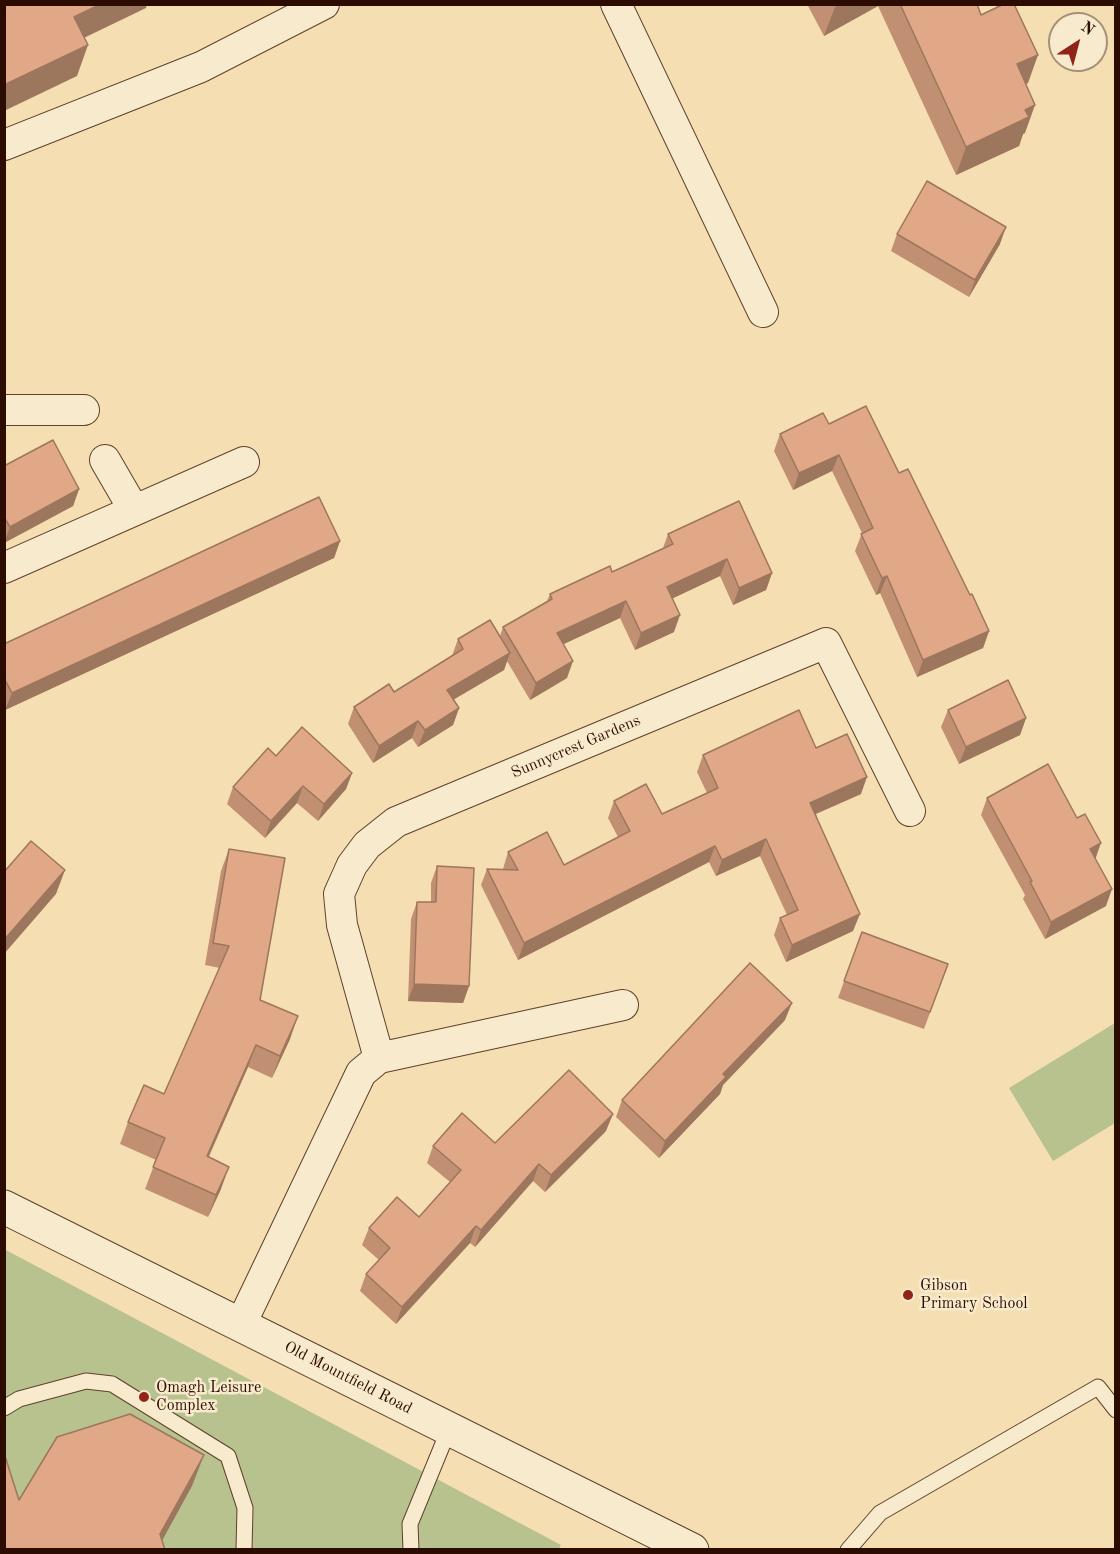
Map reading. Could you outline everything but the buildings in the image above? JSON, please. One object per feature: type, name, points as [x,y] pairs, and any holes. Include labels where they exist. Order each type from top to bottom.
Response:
[{"type":"street","points":[[4,145],[201,67],[324,4]]},
{"type":"street","points":[[616,4],[764,312]]},
{"type":"street","points":[[4,410],[84,410]]},
{"type":"street","points":[[105,460],[134,510]]},
{"type":"street","points":[[4,568],[244,462]]},
{"type":"street","name":"Sunnycrest Gardens","points":[[379,1058],[342,925],[339,894],[352,865],[367,845],[396,822],[826,643],[910,811]]},
{"type":"street","points":[[241,1324],[361,1073],[379,1058],[623,1005]]},
{"type":"street","name":"Old Mountfield Road","points":[[4,1208],[692,1550]]},
{"type":"lane","points":[[4,1408],[19,1399],[86,1381],[112,1384],[228,1456],[245,1508],[244,1550]]},
{"type":"lane","points":[[848,1550],[880,1513],[1098,1387],[1116,1410]]},
{"type":"lane","points":[[411,1550],[410,1524],[449,1429]]},
{"type":"green space","points":[[1115,1023],[1115,1123],[1053,1161],[1009,1088]]},
{"type":"green space","name":"Omagh Leisure Complex","points":[[4,1249],[561,1545],[558,1550],[5,1549]]},
{"type":"place","name":"Gibson Primary School","points":[[908,1295]]},
{"type":"place","name":"Omagh Leisure Complex","points":[[144,1397]]}]
